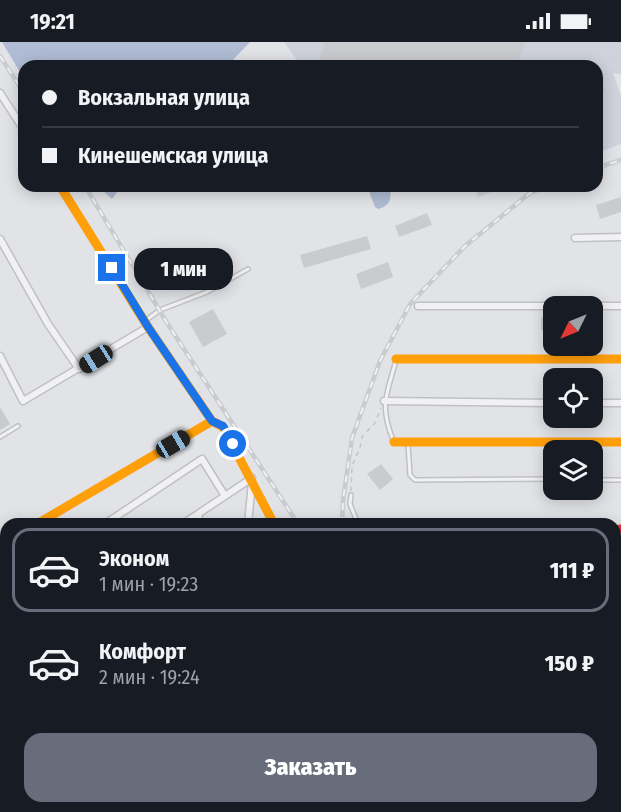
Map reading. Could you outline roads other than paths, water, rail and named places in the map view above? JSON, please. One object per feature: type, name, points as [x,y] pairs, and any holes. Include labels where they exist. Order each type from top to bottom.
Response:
[{"type":"street","points":[[0,93],[18,121]]},
{"type":"street","points":[[64,192],[146,324],[212,421],[223,426],[271,518]]},
{"type":"street","points":[[575,238],[621,237]]},
{"type":"street","points":[[0,239],[48,324],[79,369]]},
{"type":"street","points":[[418,306],[621,306]]},
{"type":"street","points":[[0,356],[23,401],[79,369],[146,324]]},
{"type":"street","points":[[396,358],[621,359]]},
{"type":"street","points":[[384,401],[543,403]]},
{"type":"street","points":[[603,403],[621,403]]},
{"type":"street","points":[[47,518],[212,421]]},
{"type":"street","points":[[394,442],[621,442]]},
{"type":"street","points":[[114,518],[202,459],[225,496]]},
{"type":"street","points":[[192,518],[252,478]]},
{"type":"street","points":[[249,518],[252,478]]},
{"type":"street","points":[[198,514],[199,518]]},
{"type":"lane","points":[[146,324],[159,310],[207,292],[248,269]]},
{"type":"lane","points":[[394,442],[387,423],[384,401],[396,358]]},
{"type":"lane","points":[[0,437],[18,426]]},
{"type":"lane","points":[[408,442],[410,475],[415,480],[543,479]]},
{"type":"lane","points":[[603,480],[621,480]]},
{"type":"lane","points":[[351,495],[350,504],[356,518]]},
{"type":"water","points":[[2,42],[250,42],[233,60],[18,60],[18,69]]},
{"type":"water","points":[[104,192],[117,192],[112,199]]},
{"type":"water","points":[[369,192],[390,192],[388,203],[378,209]]},
{"type":"railway","points":[[0,56],[18,84]]},
{"type":"railway","points":[[603,166],[621,160]]},
{"type":"railway","points":[[89,192],[167,323],[294,518]]},
{"type":"railway","points":[[342,518],[352,438],[380,361],[410,304],[465,246],[533,192]]}]
